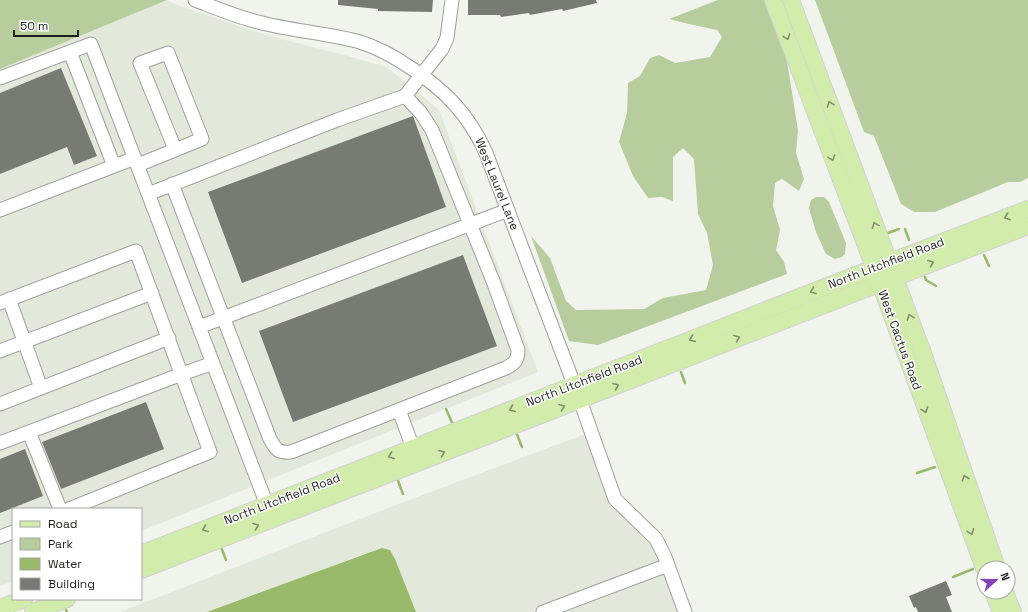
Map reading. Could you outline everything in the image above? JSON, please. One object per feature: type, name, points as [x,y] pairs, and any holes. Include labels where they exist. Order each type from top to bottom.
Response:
[{"type":"main road","name":"West Cactus Road","points":[[773,0],[877,275],[981,560]]},
{"type":"main road","name":"West Cactus Road","points":[[791,0],[923,353],[994,560]]},
{"type":"main road","name":"North Litchfield Road","points":[[142,570],[580,400],[877,275],[889,262],[1028,210]]},
{"type":"main road","name":"North Litchfield Road","points":[[142,554],[575,385],[877,275],[895,277],[1028,226]]},
{"type":"main road","points":[[0,608],[21,600]]},
{"type":"main road","points":[[33,612],[64,600]]},
{"type":"main road","points":[[996,600],[1001,612]]},
{"type":"main road","points":[[1009,600],[1013,612]]},
{"type":"street","name":"West Laurel Lane","points":[[195,0],[258,22],[360,42],[384,51],[422,74],[437,86],[461,111],[470,123],[486,153],[575,385],[615,499],[656,539],[668,565],[685,612]]},
{"type":"street","points":[[148,194],[336,120],[405,96],[442,49],[447,38],[452,0]]},
{"type":"street","points":[[0,78],[91,44],[273,519]]},
{"type":"street","points":[[70,52],[114,166]]},
{"type":"street","points":[[0,210],[114,166],[136,162],[175,149],[202,139],[168,53],[140,63],[175,149]]},
{"type":"street","points":[[172,184],[270,439],[276,449],[282,453],[291,452],[506,368],[514,364],[518,359],[518,350],[432,130],[421,113],[405,96]]},
{"type":"street","points":[[199,327],[508,210]]},
{"type":"street","points":[[41,388],[24,341],[5,301],[136,251],[210,452],[71,508]]},
{"type":"street","points":[[0,351],[152,293]]},
{"type":"street","points":[[0,404],[169,338]]},
{"type":"street","points":[[0,443],[182,374],[213,364]]},
{"type":"street","points":[[399,410],[413,448]]},
{"type":"street","points":[[29,432],[60,508]]},
{"type":"street","points":[[0,537],[12,532]]},
{"type":"street","points":[[543,612],[668,565]]},
{"type":"shaded area","points":[[167,0],[177,5],[266,35],[386,67],[439,110],[538,372],[142,531],[142,508],[12,508],[12,581],[0,586],[0,69]]},
{"type":"shaded area","points":[[596,430],[623,502],[658,529],[690,612],[120,612],[396,505]]},
{"type":"green space","points":[[0,0],[167,0],[0,69]]},
{"type":"green space","points":[[718,0],[765,0],[786,55],[798,130],[796,153],[804,179],[799,191],[782,179],[775,183],[773,206],[780,230],[776,250],[784,262],[787,274],[598,345],[569,341],[531,236],[550,258],[566,301],[576,310],[644,309],[663,298],[706,290],[713,265],[707,233],[698,214],[694,159],[683,148],[673,157],[673,201],[662,197],[648,198],[633,176],[619,142],[627,113],[628,83],[640,76],[650,58],[659,55],[675,63],[710,57],[722,37],[717,30],[669,19]]},
{"type":"green space","points":[[815,0],[1028,0],[1028,178],[1020,182],[1008,182],[935,212],[914,212],[901,204],[874,136],[864,132]]},
{"type":"green space","points":[[816,197],[824,197],[829,202],[846,243],[845,254],[842,257],[835,259],[826,254],[816,232],[809,208],[811,200]]},
{"type":"water","points":[[382,548],[390,550],[395,559],[416,612],[207,612]]},
{"type":"building","points":[[338,0],[433,0],[432,12],[378,11],[378,9],[338,5]]},
{"type":"building","points":[[468,0],[596,0],[597,3],[563,11],[562,9],[530,15],[529,13],[501,17],[500,15],[468,15]]},
{"type":"building","points":[[61,68],[97,156],[74,165],[67,147],[0,174],[0,93]]},
{"type":"building","points":[[413,116],[446,207],[242,283],[208,192]]},
{"type":"building","points":[[463,255],[497,346],[293,422],[259,331]]},
{"type":"building","points":[[146,402],[164,449],[61,489],[42,442]]},
{"type":"building","points":[[25,449],[43,496],[0,513],[0,459]]},
{"type":"building","points":[[946,581],[952,595],[946,597],[952,612],[918,612],[916,607],[914,608],[909,596]]},
{"type":"waterway","points":[[888,233],[899,229]]},
{"type":"waterway","points":[[905,229],[909,240]]},
{"type":"waterway","points":[[984,255],[989,266]]},
{"type":"waterway","points":[[925,277],[926,280],[936,286]]},
{"type":"waterway","points":[[681,372],[685,383]]},
{"type":"waterway","points":[[446,409],[453,425]]},
{"type":"waterway","points":[[516,432],[522,447]]},
{"type":"waterway","points":[[917,473],[935,467]]},
{"type":"waterway","points":[[397,478],[403,494]]},
{"type":"waterway","points":[[221,547],[226,560]]},
{"type":"waterway","points":[[953,577],[973,569]]},
{"type":"waterway","points":[[65,608],[67,612]]}]
